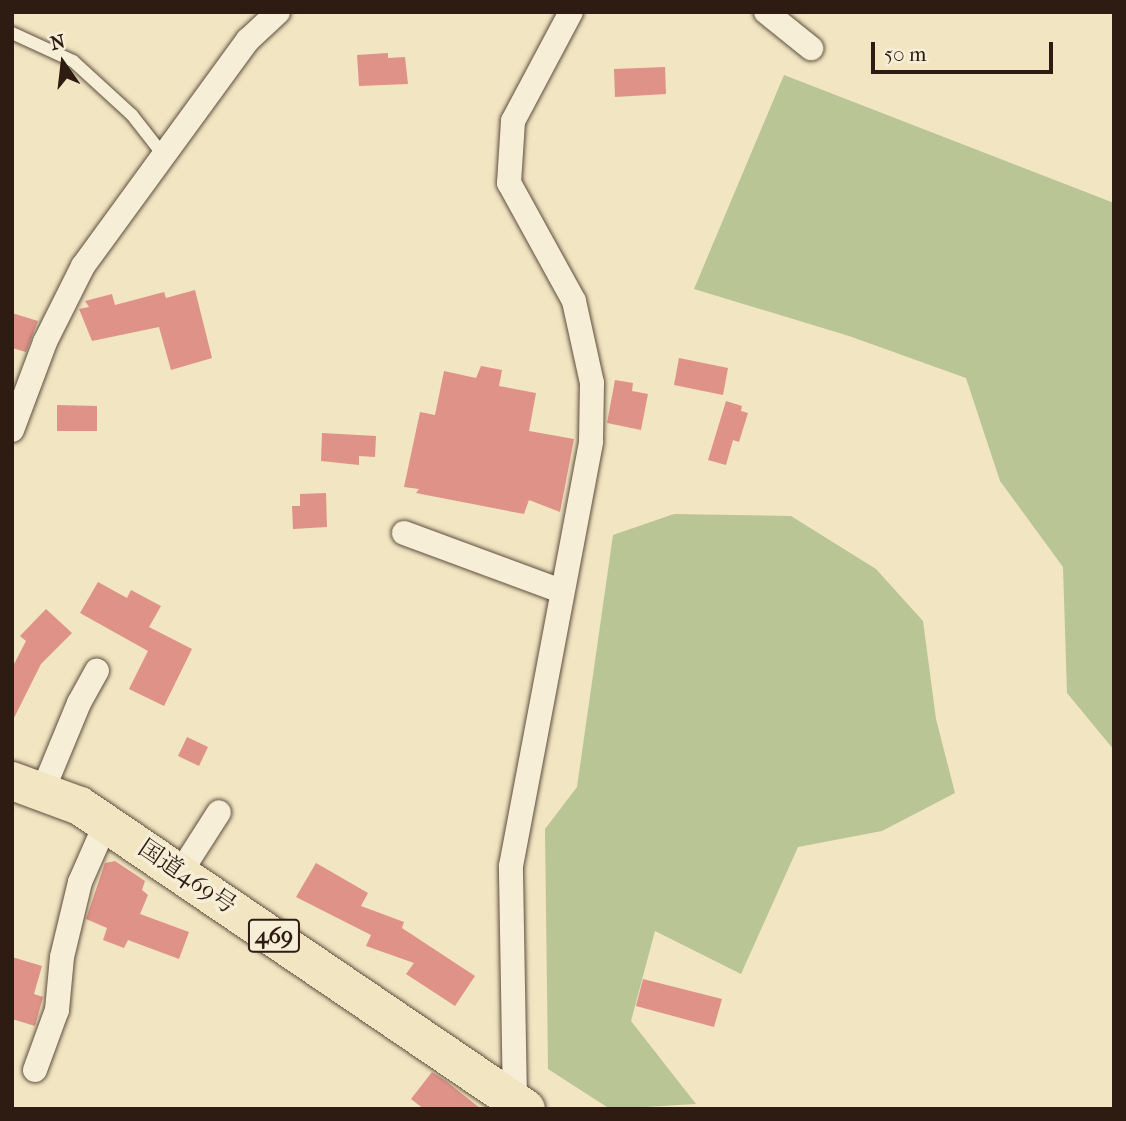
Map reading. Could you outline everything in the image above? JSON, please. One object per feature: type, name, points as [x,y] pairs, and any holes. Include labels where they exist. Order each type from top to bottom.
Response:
[{"type":"highway","name":"国道469号","points":[[28,785],[106,822],[520,1105]]},
{"type":"street","points":[[12,429],[45,342],[83,265],[248,40],[278,12]]},
{"type":"street","points":[[520,1105],[511,866],[591,441],[592,383],[574,301],[509,183],[513,121],[571,12]]},
{"type":"street","points":[[766,12],[811,48]]},
{"type":"street","points":[[404,533],[561,591]]},
{"type":"street","points":[[28,785],[97,671]]},
{"type":"street","points":[[180,873],[219,812]]},
{"type":"street","points":[[35,1070],[58,1010],[62,957],[80,882],[106,822]]},
{"type":"lane","points":[[12,33],[73,61],[132,115],[164,156]]},
{"type":"green space","points":[[784,75],[1114,203],[1114,750],[1067,693],[1063,567],[1000,481],[966,378],[849,336],[694,289]]},
{"type":"green space","points":[[674,514],[791,516],[876,569],[923,621],[936,719],[955,793],[882,831],[798,847],[741,974],[655,931],[631,1021],[696,1104],[610,1109],[548,1069],[545,829],[577,787],[613,535]]},
{"type":"building","points":[[388,53],[388,58],[405,57],[408,84],[359,86],[357,55]]},
{"type":"building","points":[[665,67],[666,94],[615,97],[614,69]]},
{"type":"building","points":[[195,290],[212,358],[171,370],[159,327],[92,341],[79,309],[89,307],[85,301],[112,294],[115,305],[164,292],[166,298]]},
{"type":"building","points":[[12,313],[38,321],[26,352],[12,348]]},
{"type":"building","points":[[679,358],[728,368],[723,395],[674,385]]},
{"type":"building","points":[[481,366],[502,370],[499,386],[536,393],[529,431],[574,439],[560,512],[529,500],[524,514],[416,493],[419,489],[404,487],[420,412],[435,415],[444,371],[476,378]]},
{"type":"building","points":[[615,380],[633,383],[632,391],[648,394],[641,430],[607,423]]},
{"type":"building","points":[[726,401],[742,406],[741,411],[748,413],[739,442],[733,440],[726,465],[708,460]]},
{"type":"building","points":[[57,405],[97,406],[97,431],[57,431]]},
{"type":"building","points":[[322,433],[376,436],[375,457],[359,456],[359,465],[321,461]]},
{"type":"building","points":[[326,493],[327,527],[293,529],[292,506],[300,506],[300,494]]},
{"type":"building","points":[[98,582],[127,598],[131,590],[161,606],[149,627],[192,649],[164,706],[129,689],[148,651],[80,613]]},
{"type":"building","points":[[46,609],[72,633],[41,664],[12,722],[12,668],[26,641],[20,636]]},
{"type":"building","points":[[187,737],[208,747],[199,766],[178,756]]},
{"type":"building","points":[[115,861],[145,881],[142,890],[148,895],[140,914],[189,932],[179,959],[128,940],[124,948],[103,940],[107,928],[86,919],[105,863]]},
{"type":"building","points":[[316,863],[368,893],[361,906],[404,922],[402,928],[475,976],[455,1006],[406,974],[414,963],[366,946],[371,935],[296,897]]},
{"type":"building","points":[[12,957],[42,966],[34,994],[43,997],[35,1026],[12,1019]]},
{"type":"building","points":[[643,979],[722,999],[714,1027],[636,1006]]},
{"type":"building","points":[[432,1072],[481,1109],[424,1109],[411,1099]]}]
